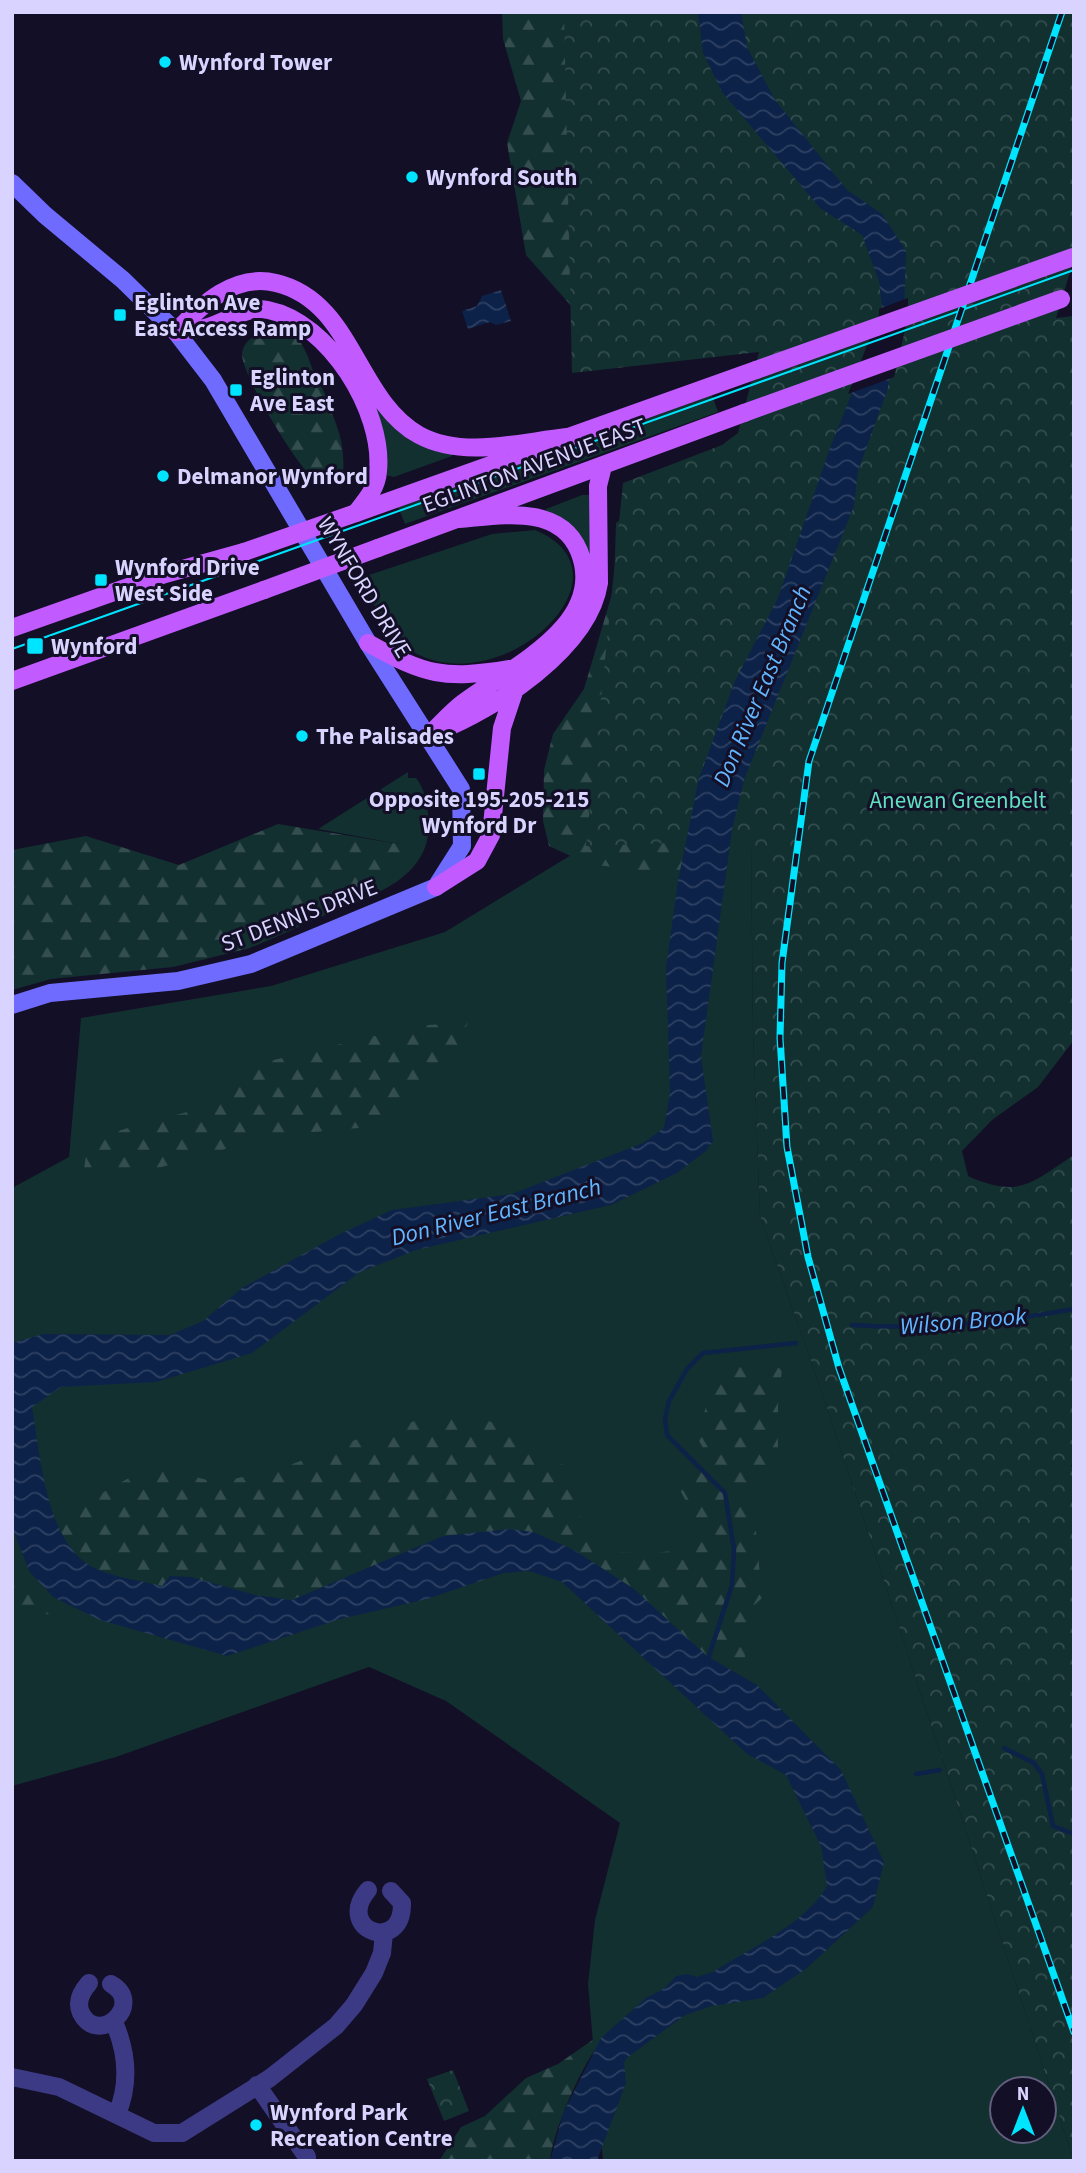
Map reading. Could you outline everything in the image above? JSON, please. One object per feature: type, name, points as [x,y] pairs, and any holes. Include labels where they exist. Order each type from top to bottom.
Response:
[{"type":"main road","name":"EGLINTON AVENUE EAST","points":[[12,628],[164,574],[244,552],[356,513],[1074,257]]},
{"type":"main road","points":[[176,332],[196,311],[234,285],[264,280],[294,287],[326,312],[385,403],[403,423],[419,435],[443,445],[461,448],[566,438]]},
{"type":"main road","name":"EGLINTON AVENUE EAST","points":[[12,681],[1068,297]]},
{"type":"main road","points":[[176,332],[208,327],[257,309],[298,321],[322,338],[369,412],[376,438],[379,473],[373,492],[356,513]]},
{"type":"main road","points":[[428,736],[473,718],[515,689],[572,641],[589,617],[599,583],[598,486],[603,466]]},
{"type":"main road","points":[[428,736],[462,704],[517,668],[557,634],[573,613],[584,586],[583,562],[577,546],[565,532],[535,515],[459,519]]},
{"type":"main road","points":[[368,643],[425,673],[476,675],[517,668]]},
{"type":"main road","points":[[436,887],[477,861],[491,835],[502,728],[515,689]]},
{"type":"street","name":"WYNFORD DRIVE","points":[[12,183],[45,215],[123,280],[176,332],[213,380],[368,643],[428,736]]},
{"type":"street","points":[[428,736],[461,789],[462,846],[436,887]]},
{"type":"street","name":"ST DENNIS DRIVE","points":[[12,1005],[50,993],[178,981],[251,964],[436,887]]},
{"type":"street","points":[[368,1890],[361,1898],[357,1911],[361,1923],[371,1931],[384,1933],[395,1927],[402,1916],[402,1903],[391,1891]]},
{"type":"street","points":[[12,2077],[59,2087],[154,2133],[183,2133],[201,2124],[317,2042],[354,2005],[376,1968],[384,1933]]},
{"type":"street","points":[[89,1983],[79,1998],[79,2009],[84,2018],[93,2025],[104,2026],[114,2022],[121,2014],[124,2003],[121,1993],[111,1984]]},
{"type":"street","points":[[114,2022],[122,2039],[126,2065],[124,2091],[117,2114]]},
{"type":"street","points":[[257,2085],[307,2157]]},
{"type":"green space","points":[[502,12],[698,12],[573,308],[526,255],[507,143],[521,101],[503,39]]},
{"type":"green space","name":"Anewan Greenbelt","points":[[564,12],[1074,12],[1074,259],[1056,318],[1074,316],[1074,1040],[1038,1087],[992,1120],[962,1151],[968,1176],[985,1183],[1013,1187],[1035,1180],[1074,1155],[1074,1464],[1071,1465],[1074,1471],[1074,2161],[1058,2112],[1058,2075],[1046,2075],[825,1401],[760,1216],[753,1032],[751,840],[586,846],[623,483],[722,445],[738,433],[759,352],[572,373]]},
{"type":"green space","points":[[269,329],[292,334],[306,353],[340,437],[343,458],[342,485],[315,480],[307,473],[272,421],[251,381],[244,365],[243,349],[252,338]]},
{"type":"green space","points":[[712,395],[718,412],[405,524],[398,507]]},
{"type":"green space","points":[[372,400],[453,453],[452,456],[394,477],[385,475]]},
{"type":"green space","points":[[582,495],[590,495],[590,563],[545,513],[546,509]]},
{"type":"green space","points":[[652,497],[699,778],[678,881],[663,873],[588,864],[549,846],[543,821],[544,770],[553,734],[584,689],[614,587],[616,523]]},
{"type":"green space","points":[[535,530],[565,552],[573,579],[563,607],[540,633],[507,653],[469,663],[430,659],[395,638],[380,617],[360,578],[492,534]]},
{"type":"green space","points":[[408,772],[408,778],[416,778],[421,786],[428,814],[428,836],[422,853],[412,868],[383,890],[250,948],[275,920],[332,890],[370,889],[399,844],[318,829]]},
{"type":"green space","points":[[278,824],[399,844],[408,856],[389,878],[370,889],[332,890],[275,920],[250,948],[173,967],[51,979],[12,990],[12,850],[86,836],[179,865]]},
{"type":"green space","points":[[751,839],[753,1032],[760,1216],[825,1401],[1046,2075],[988,2075],[988,2145],[1058,2145],[1058,2112],[1074,2161],[603,2161],[588,1984],[595,1920],[620,1823],[446,1701],[369,1667],[116,1757],[12,1786],[12,1188],[69,1157],[81,1018],[271,986],[445,932],[586,846]]},
{"type":"green space","points":[[468,1022],[447,1069],[390,1125],[271,1136],[123,1178],[84,1169],[87,1148],[121,1130],[209,1106],[265,1062],[417,1026]]},
{"type":"green space","points":[[731,1357],[782,1369],[778,1405],[778,1467],[743,1492],[756,1532],[762,1598],[747,1612],[744,1678],[707,1656],[634,1589],[574,1550],[443,1536],[292,1600],[255,1595],[191,1577],[162,1586],[97,1570],[69,1546],[54,1520],[152,1465],[218,1483],[290,1465],[363,1437],[434,1415],[489,1421],[537,1445],[572,1472],[577,1510],[600,1552],[655,1553],[695,1548],[695,1517],[677,1485],[712,1464],[698,1439],[709,1393]]},
{"type":"green space","points":[[12,1573],[52,1614],[12,1615]]},
{"type":"green space","points":[[617,2023],[606,2033],[574,2087],[558,2128],[550,2161],[439,2161],[461,2127],[485,2116],[526,2078],[558,2064]]},
{"type":"green space","points":[[453,2070],[469,2111],[444,2121],[427,2079]]},
{"type":"water","name":"Don River East Branch","points":[[698,12],[741,12],[747,47],[775,100],[847,190],[882,214],[906,251],[904,316],[887,391],[858,471],[854,506],[744,780],[732,830],[701,1056],[713,1141],[706,1151],[677,1173],[611,1205],[416,1250],[360,1272],[252,1353],[156,1382],[61,1387],[32,1407],[43,1475],[56,1522],[67,1543],[81,1559],[99,1570],[162,1586],[170,1576],[191,1577],[255,1595],[292,1600],[443,1536],[510,1529],[533,1532],[574,1550],[634,1589],[707,1656],[757,1685],[841,1770],[884,1862],[873,1907],[807,1968],[763,1998],[712,2006],[685,2015],[628,2057],[624,2062],[626,2083],[597,2161],[550,2161],[563,2113],[601,2038],[646,1998],[665,1988],[676,1976],[687,1974],[697,1977],[713,1972],[775,1935],[804,1913],[827,1886],[821,1846],[786,1775],[747,1754],[562,1582],[529,1571],[504,1573],[427,1599],[340,1619],[227,1656],[100,1620],[53,1597],[29,1571],[14,1532],[12,1343],[43,1334],[170,1335],[203,1321],[242,1288],[338,1235],[392,1210],[512,1194],[643,1143],[664,1128],[670,1092],[666,968],[678,881],[699,778],[735,681],[778,598],[830,448],[883,315],[879,281],[862,235],[820,208],[722,92],[703,53]]},
{"type":"water","points":[[501,290],[511,321],[496,325],[490,322],[468,329],[462,311],[477,306],[482,296]]},
{"type":"pier","points":[[908,298],[908,317],[894,377],[848,394],[879,309]]},
{"type":"waterway","name":"Wilson Brook","points":[[852,1325],[909,1327],[963,1324],[1074,1309]]},
{"type":"waterway","name":"Wilson Brook","points":[[707,1662],[732,1585],[734,1549],[725,1493],[667,1435],[665,1419],[669,1401],[687,1369],[703,1353],[796,1343]]},
{"type":"waterway","points":[[1004,1748],[1034,1763],[1042,1774],[1053,1826],[1074,1834]]},
{"type":"waterway","points":[[916,1774],[940,1770]]},
{"type":"tram line","points":[[12,649],[1074,270]]},
{"type":"railway","points":[[1062,12],[809,761],[782,963],[780,1038],[787,1147],[808,1257],[839,1368],[1074,2032]]},
{"type":"place","name":"Wynford Tower","points":[[165,62]]},
{"type":"place","name":"Wynford South","points":[[412,177]]},
{"type":"place","name":"Eglinton Ave East Access Ramp","points":[[120,315]]},
{"type":"place","name":"Eglinton Ave East","points":[[236,390]]},
{"type":"place","name":"Delmanor Wynford","points":[[163,476]]},
{"type":"place","name":"Wynford Drive West Side","points":[[101,580]]},
{"type":"place","name":"Wynford","points":[[35,646]]},
{"type":"place","name":"The Palisades","points":[[302,736]]},
{"type":"place","name":"Opposite 195-205-215 Wynford Dr","points":[[479,774]]},
{"type":"place","name":"Wynford Park Recreation Centre","points":[[256,2125]]}]
